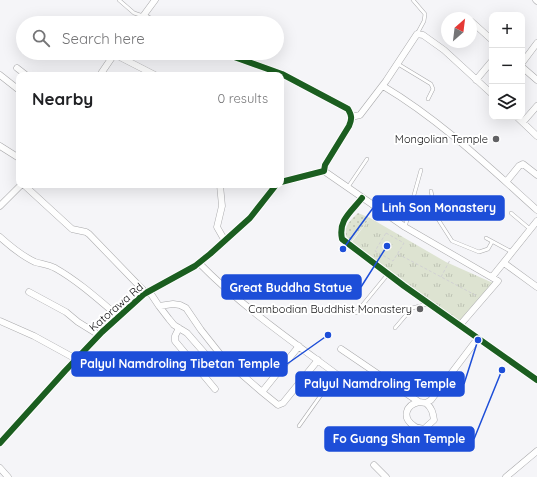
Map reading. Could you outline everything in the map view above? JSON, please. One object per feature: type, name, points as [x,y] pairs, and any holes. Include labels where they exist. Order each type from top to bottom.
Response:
[{"type":"street","points":[[143,16],[155,0]]},
{"type":"street","points":[[477,26],[489,37]]},
{"type":"street","points":[[352,118],[360,115],[383,86],[417,34],[423,35],[444,50],[489,91]]},
{"type":"street","points":[[525,59],[537,43]]},
{"type":"street","points":[[102,72],[110,60]]},
{"type":"street","points":[[127,60],[149,72]]},
{"type":"street","points":[[242,60],[274,72]]},
{"type":"street","points":[[476,80],[489,65]]},
{"type":"street","points":[[17,68],[22,72]]},
{"type":"street","points":[[525,70],[537,80]]},
{"type":"street","points":[[0,75],[16,88]]},
{"type":"street","points":[[284,76],[348,109],[352,118],[349,126],[324,165],[324,170]]},
{"type":"street","points":[[383,86],[409,101],[457,138],[537,210]]},
{"type":"street","points":[[523,122],[537,106]]},
{"type":"street","points":[[521,120],[537,136]]},
{"type":"street","points":[[0,146],[16,156]]},
{"type":"street","points":[[506,182],[519,166],[523,164],[537,175]]},
{"type":"street","points":[[284,181],[324,170]]},
{"type":"street","points":[[324,170],[405,227],[498,281],[460,325]]},
{"type":"street","points":[[0,206],[20,188]]},
{"type":"street","points":[[26,188],[72,229],[89,234],[147,292],[169,319],[187,333],[208,357]]},
{"type":"street","points":[[220,188],[222,206],[217,227],[225,241]]},
{"type":"street","name":"Katorawa Rd","points":[[0,443],[99,335],[147,292],[199,263],[250,218],[274,188]]},
{"type":"street","points":[[362,198],[342,222],[342,239],[429,304],[537,380]]},
{"type":"street","points":[[492,277],[537,221]]},
{"type":"street","points":[[0,237],[12,248],[30,259],[60,271],[119,317]]},
{"type":"street","points":[[199,263],[248,308],[360,391]]},
{"type":"street","points":[[504,263],[537,287]]},
{"type":"street","points":[[29,292],[66,312],[78,322],[99,335]]},
{"type":"street","points":[[159,306],[174,304],[186,308],[201,330],[224,358],[275,403],[281,405],[318,360]]},
{"type":"street","points":[[0,321],[34,336],[76,359]]},
{"type":"street","points":[[179,328],[175,336],[175,341],[215,389]]},
{"type":"street","points":[[426,404],[431,400],[478,338]]},
{"type":"street","points":[[262,392],[299,346]]},
{"type":"street","points":[[341,349],[419,402],[431,407],[434,420],[424,429],[414,427],[406,414],[408,408],[419,402]]},
{"type":"street","points":[[506,477],[537,451]]},
{"type":"street","points":[[374,464],[386,477]]},
{"type":"street","points":[[0,468],[8,477]]},
{"type":"lane","points":[[119,0],[134,14],[143,16]]},
{"type":"lane","points":[[413,0],[425,14],[424,20],[417,34]]},
{"type":"lane","points":[[398,64],[431,84],[433,89],[428,99]]},
{"type":"lane","points":[[348,187],[367,160]]},
{"type":"lane","points":[[405,227],[421,170]]},
{"type":"lane","points":[[431,191],[436,216],[452,241],[479,252],[488,249],[492,242]]},
{"type":"lane","points":[[511,213],[531,229]]},
{"type":"lane","points":[[486,238],[512,252]]},
{"type":"lane","points":[[356,313],[388,274]]},
{"type":"lane","points":[[395,328],[412,308],[429,304]]},
{"type":"lane","points":[[299,426],[336,374]]},
{"type":"path","points":[[386,233],[404,244],[398,254],[393,261],[375,251],[386,233]]},
{"type":"path","points":[[398,254],[482,299]]},
{"type":"path","points":[[441,277],[453,255]]},
{"type":"green space","points":[[358,213],[370,218],[351,242],[346,236],[346,229]]},
{"type":"green space","points":[[370,218],[446,262],[493,283],[459,322],[352,242]]},
{"type":"cycle path","points":[[243,60],[276,72]]},
{"type":"cycle path","points":[[284,75],[348,109],[351,118],[349,126],[325,165],[324,171],[284,181]]},
{"type":"cycle path","points":[[0,443],[102,332],[144,294],[195,266],[210,254],[250,218],[274,188]]},
{"type":"cycle path","points":[[362,198],[344,221],[341,232],[342,239],[404,286],[537,380]]},
{"type":"place","name":"Mongolian Temple","points":[[496,139]]},
{"type":"place","name":"Great Buddha Statue","points":[[387,246]]},
{"type":"place","name":"Linh Son Monastery","points":[[343,249]]},
{"type":"place","name":"Cambodian Buddhist Monastery","points":[[420,309]]},
{"type":"place","name":"Palyul Namdroling Tibetan Temple","points":[[328,335]]},
{"type":"place","name":"Palyul Namdroling Temple","points":[[478,340]]},
{"type":"place","name":"Fo Guang Shan Temple","points":[[502,370]]}]
